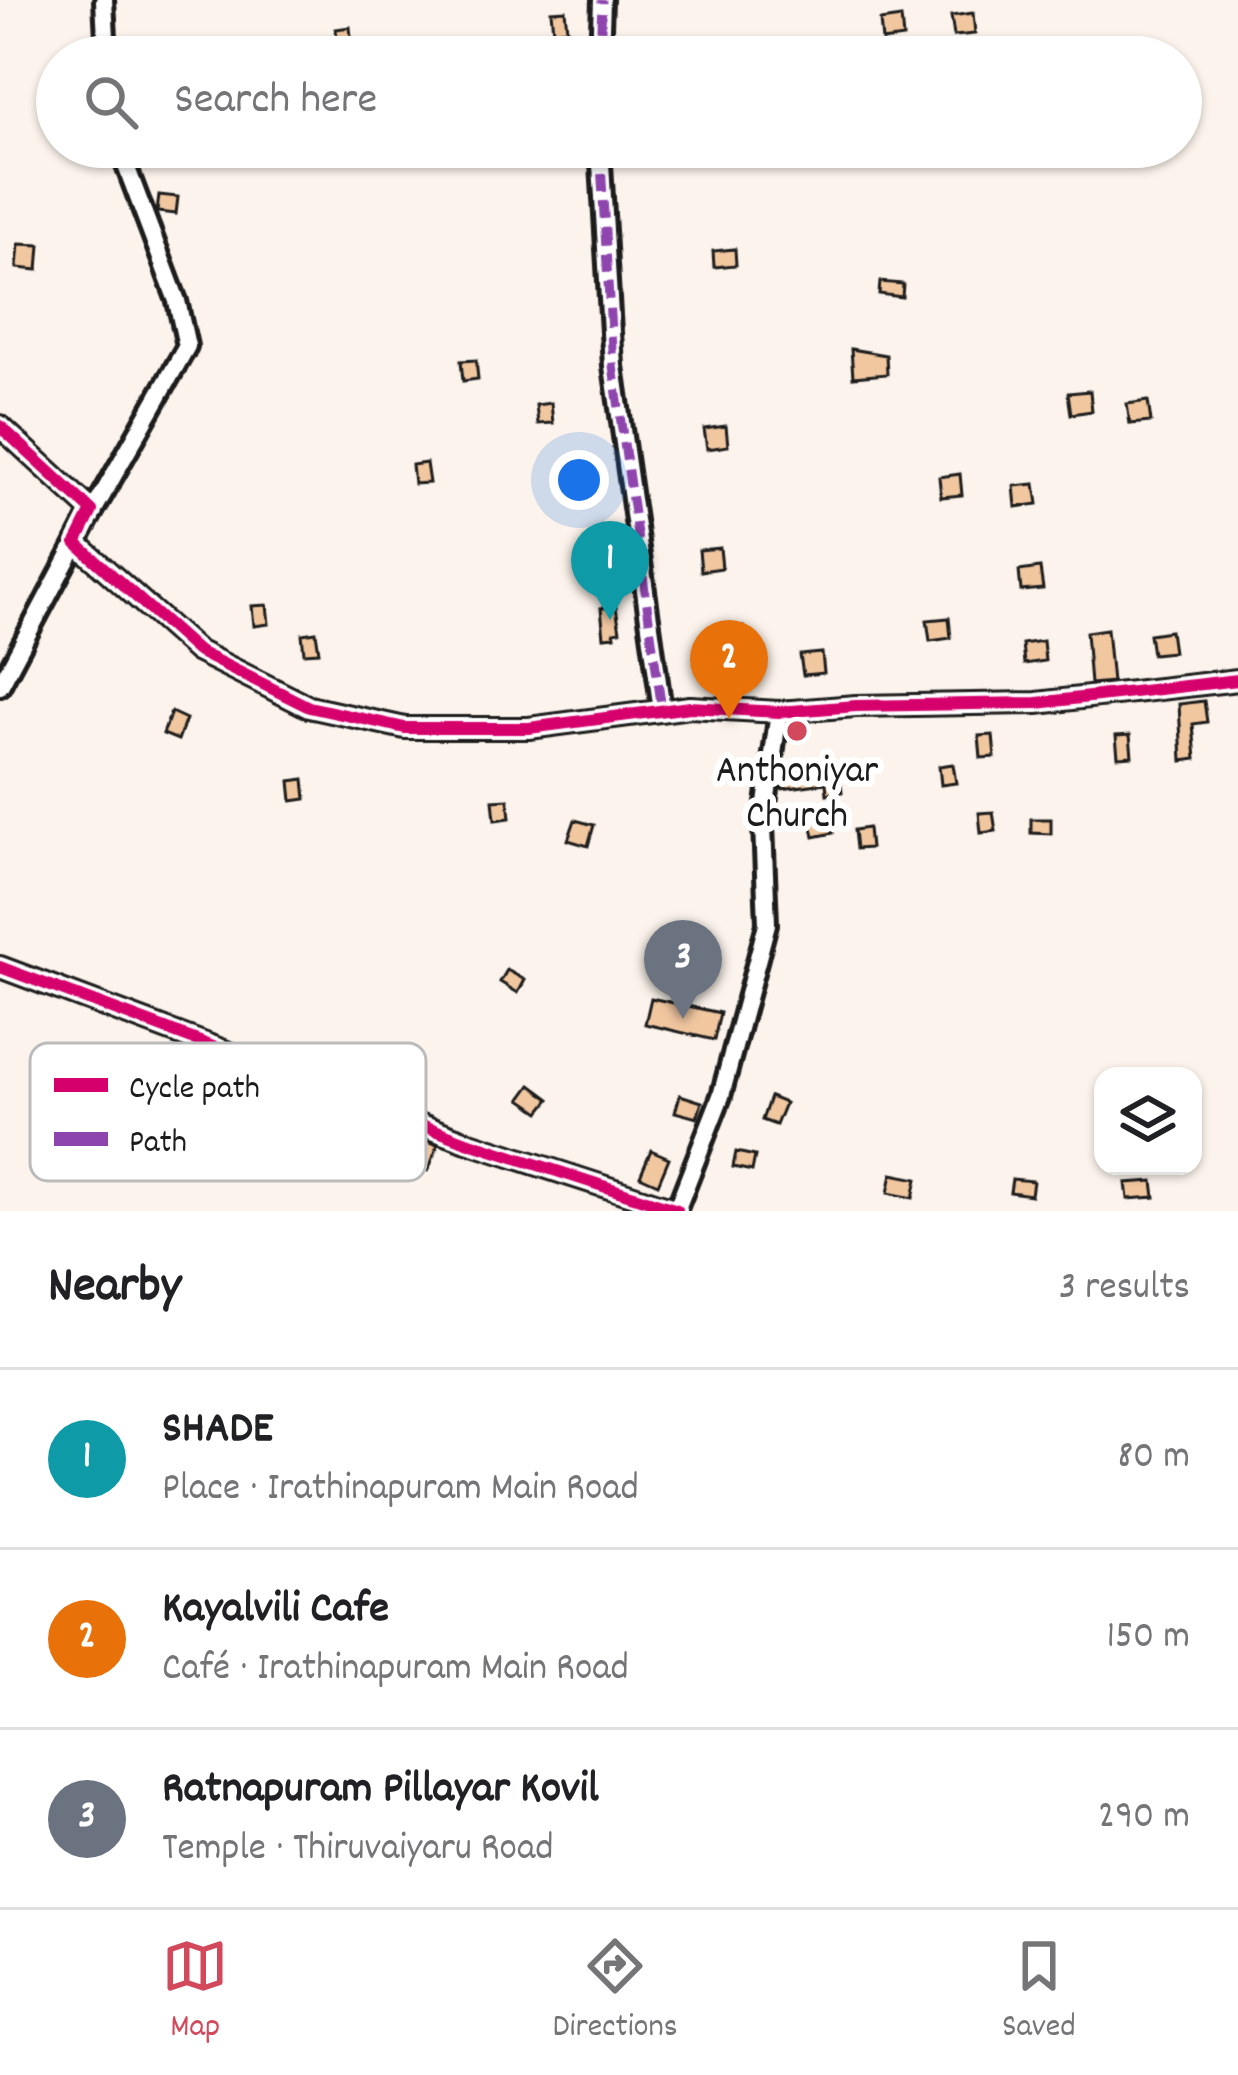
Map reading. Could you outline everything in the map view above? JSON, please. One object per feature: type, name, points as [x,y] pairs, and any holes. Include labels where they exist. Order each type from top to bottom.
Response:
[{"type":"street","points":[[104,0],[105,36]]},
{"type":"street","points":[[601,36],[602,0]]},
{"type":"street","points":[[0,686],[187,346],[177,301],[127,168]]},
{"type":"street","points":[[601,168],[614,366],[662,710]]},
{"type":"street","points":[[0,426],[92,511],[76,544],[197,651],[310,707],[405,728],[530,728],[690,707],[779,712],[1037,703],[1238,680]]},
{"type":"street","points":[[426,1127],[676,1210],[721,1096],[767,924],[763,825],[779,712]]},
{"type":"street","points":[[0,967],[203,1043]]},
{"type":"building","points":[[565,10],[567,29],[553,31],[551,11]]},
{"type":"building","points":[[973,13],[975,34],[954,36],[951,16]]},
{"type":"building","points":[[901,18],[903,36],[882,36],[880,21]]},
{"type":"building","points":[[350,27],[351,36],[337,36],[336,29]]},
{"type":"building","points":[[159,195],[178,197],[176,214],[157,212]]},
{"type":"building","points":[[19,244],[40,245],[38,270],[17,268]]},
{"type":"building","points":[[735,249],[736,265],[714,267],[713,251]]},
{"type":"building","points":[[880,282],[903,284],[902,297],[879,294]]},
{"type":"building","points":[[851,349],[886,355],[887,374],[853,377]]},
{"type":"building","points":[[476,360],[478,379],[463,381],[461,361]]},
{"type":"building","points":[[1090,391],[1092,411],[1071,414],[1068,393]]},
{"type":"building","points":[[1148,401],[1151,422],[1130,424],[1127,404]]},
{"type":"building","points":[[551,403],[553,423],[538,424],[536,405]]},
{"type":"building","points":[[726,426],[728,446],[707,449],[704,429]]},
{"type":"building","points":[[426,463],[429,483],[414,484],[412,465]]},
{"type":"building","points":[[960,474],[962,495],[941,497],[939,477]]},
{"type":"building","points":[[1035,484],[1038,504],[1016,507],[1014,486]]},
{"type":"building","points":[[720,548],[722,568],[701,571],[699,550]]},
{"type":"building","points":[[1040,568],[1043,589],[1021,591],[1019,571]]},
{"type":"building","points":[[267,605],[269,624],[254,626],[252,606]]},
{"type":"building","points":[[616,607],[620,631],[604,637],[601,608]]},
{"type":"building","points":[[949,618],[951,638],[930,641],[927,620]]},
{"type":"building","points":[[743,627],[745,664],[723,666],[720,628]]},
{"type":"building","points":[[1107,629],[1112,682],[1090,684],[1086,632]]},
{"type":"building","points":[[1170,631],[1173,652],[1152,654],[1149,634]]},
{"type":"building","points":[[316,632],[319,652],[304,653],[302,634]]},
{"type":"building","points":[[1043,641],[1045,661],[1024,664],[1022,644]]},
{"type":"building","points":[[822,653],[824,673],[803,675],[800,655]]},
{"type":"building","points":[[1204,701],[1207,722],[1193,724],[1196,759],[1182,761],[1179,704]]},
{"type":"building","points":[[171,712],[186,719],[178,740],[163,734]]},
{"type":"building","points":[[993,735],[995,757],[981,758],[979,736]]},
{"type":"building","points":[[1130,735],[1132,756],[1118,757],[1116,736]]},
{"type":"building","points":[[953,764],[956,783],[941,785],[939,766]]},
{"type":"building","points":[[806,767],[807,776],[840,772],[842,792],[827,794],[826,783],[782,789],[784,770]]},
{"type":"building","points":[[304,779],[306,799],[292,801],[290,781]]},
{"type":"building","points":[[508,799],[510,818],[495,820],[493,800]]},
{"type":"building","points":[[993,812],[996,831],[981,833],[979,813]]},
{"type":"building","points":[[831,819],[833,833],[814,837],[811,822]]},
{"type":"building","points":[[1031,819],[1051,819],[1051,834],[1031,833]]},
{"type":"building","points":[[575,820],[594,825],[588,846],[568,840]]},
{"type":"building","points":[[868,828],[870,848],[856,849],[854,830]]},
{"type":"building","points":[[507,970],[525,980],[518,993],[500,982]]},
{"type":"building","points":[[651,998],[720,1013],[714,1040],[645,1024]]},
{"type":"building","points":[[531,1085],[550,1099],[540,1112],[521,1099]]},
{"type":"building","points":[[680,1095],[702,1102],[697,1118],[675,1112]]},
{"type":"building","points":[[770,1097],[785,1103],[776,1125],[762,1120]]},
{"type":"building","points":[[426,1140],[438,1145],[426,1170]]},
{"type":"building","points":[[651,1150],[669,1158],[658,1184],[640,1176]]},
{"type":"building","points":[[736,1152],[755,1156],[752,1171],[733,1167]]},
{"type":"building","points":[[892,1174],[917,1179],[913,1198],[888,1193]]},
{"type":"building","points":[[1012,1179],[1033,1181],[1031,1195],[1010,1192]]},
{"type":"building","points":[[1153,1181],[1155,1197],[1128,1199],[1126,1183]]},
{"type":"marked path","points":[[601,36],[602,0]]},
{"type":"marked path","points":[[601,168],[613,366],[662,710]]},
{"type":"cycle path","points":[[0,426],[92,511],[76,543],[197,651],[309,707],[405,728],[529,728],[690,707],[779,712],[1037,703],[1238,680]]},
{"type":"cycle path","points":[[0,967],[203,1043]]},
{"type":"cycle path","points":[[426,1127],[677,1210]]},
{"type":"place","name":"SHADE","points":[[610,620]]},
{"type":"place","name":"Kayalvili Cafe","points":[[729,719]]},
{"type":"place","name":"Anthoniyar Church","points":[[797,731]]},
{"type":"place","name":"Ratnapuram Pillayar Kovil","points":[[683,1019]]}]
